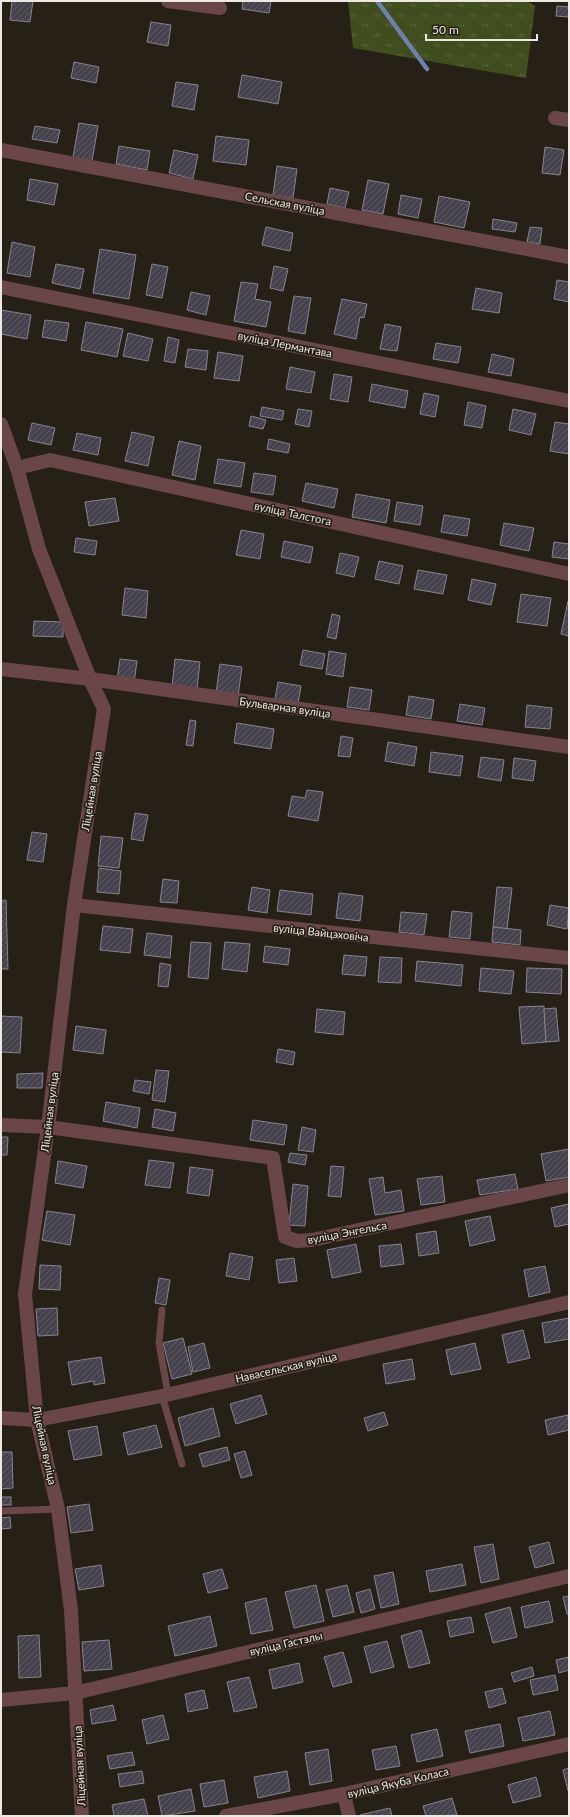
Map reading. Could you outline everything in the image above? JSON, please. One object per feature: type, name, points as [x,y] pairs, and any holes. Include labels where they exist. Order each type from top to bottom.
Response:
[{"type":"street","points":[[168,1],[220,8]]},
{"type":"street","name":"Сельская вуліца","points":[[1,150],[569,257]]},
{"type":"street","name":"вуліца Лермантава","points":[[1,287],[569,401]]},
{"type":"street","name":"Ліцейная вуліца","points":[[1,424],[17,468],[39,549],[90,679],[104,709],[74,905],[48,1127],[25,1294],[37,1420],[58,1509],[72,1610],[82,1816]]},
{"type":"street","name":"вуліца Талстога","points":[[17,468],[50,460],[569,574]]},
{"type":"street","name":"Бульварная вуліца","points":[[1,669],[90,679],[569,747]]},
{"type":"street","name":"вуліца Вайцэховіча","points":[[74,905],[569,958]]},
{"type":"street","name":"вуліца Энгельса","points":[[1,1125],[48,1127],[273,1158],[285,1237],[291,1241],[312,1240],[569,1185]]},
{"type":"street","name":"Навасельская вуліца","points":[[1,1418],[37,1420],[165,1395],[569,1302]]},
{"type":"street","name":"вуліца Гастэлы","points":[[1,1700],[75,1693],[569,1576]]},
{"type":"street","name":"вуліца Якуба Коласа","points":[[226,1816],[344,1794],[569,1744]]},
{"type":"street","points":[[344,1794],[349,1816]]},
{"type":"lane","points":[[162,1310],[159,1343],[165,1395],[182,1464]]},
{"type":"lane","points":[[1,1511],[58,1509]]},
{"type":"green space","points":[[348,1],[527,1],[535,6],[526,78],[353,48]]},
{"type":"building","points":[[12,1],[33,1],[30,22],[10,20]]},
{"type":"building","points":[[243,1],[271,1],[269,13],[242,9]]},
{"type":"building","points":[[557,6],[569,7],[569,17],[556,16]]},
{"type":"building","points":[[151,22],[171,25],[168,46],[147,42]]},
{"type":"building","points":[[74,62],[99,67],[96,83],[71,78]]},
{"type":"building","points":[[242,75],[282,82],[278,104],[238,97]]},
{"type":"building","points":[[176,82],[198,85],[194,110],[172,106]]},
{"type":"building","points":[[79,123],[98,126],[92,161],[73,157]]},
{"type":"building","points":[[35,126],[60,130],[57,143],[32,139]]},
{"type":"building","points":[[216,136],[249,140],[246,165],[213,161]]},
{"type":"building","points":[[119,146],[150,151],[147,170],[116,164]]},
{"type":"building","points":[[545,147],[564,150],[560,175],[542,173]]},
{"type":"building","points":[[174,150],[198,155],[193,179],[169,173]]},
{"type":"building","points":[[277,166],[297,169],[293,198],[273,195]]},
{"type":"building","points":[[30,179],[58,184],[54,205],[27,200]]},
{"type":"building","points":[[368,180],[389,184],[383,214],[362,210]]},
{"type":"building","points":[[330,188],[349,192],[345,208],[327,204]]},
{"type":"building","points":[[401,195],[422,199],[418,218],[398,214]]},
{"type":"building","points":[[439,196],[470,202],[464,228],[434,222]]},
{"type":"building","points":[[493,219],[517,223],[515,232],[492,229]]},
{"type":"building","points":[[266,227],[293,233],[290,251],[262,245]]},
{"type":"building","points":[[530,227],[542,228],[540,244],[527,242]]},
{"type":"building","points":[[12,242],[35,247],[30,277],[7,273]]},
{"type":"building","points":[[100,249],[136,255],[129,299],[93,293]]},
{"type":"building","points":[[56,264],[84,269],[80,289],[52,283]]},
{"type":"building","points":[[152,264],[168,267],[162,298],[146,295]]},
{"type":"building","points":[[274,266],[288,269],[283,291],[270,288]]},
{"type":"building","points":[[557,280],[569,282],[569,302],[554,299]]},
{"type":"building","points":[[241,282],[258,284],[255,299],[271,302],[266,327],[234,321]]},
{"type":"building","points":[[476,288],[502,293],[499,313],[472,309]]},
{"type":"building","points":[[191,292],[210,296],[206,315],[187,310]]},
{"type":"building","points":[[294,296],[311,298],[305,334],[288,331]]},
{"type":"building","points":[[342,299],[367,304],[364,318],[360,317],[356,339],[334,334]]},
{"type":"building","points":[[1,310],[31,315],[27,339],[1,334]]},
{"type":"building","points":[[45,320],[69,323],[66,341],[42,337]]},
{"type":"building","points":[[86,322],[123,329],[117,357],[81,350]]},
{"type":"building","points":[[385,324],[401,327],[397,351],[380,349]]},
{"type":"building","points":[[128,333],[153,339],[148,361],[123,356]]},
{"type":"building","points":[[168,337],[179,340],[175,363],[164,361]]},
{"type":"building","points":[[436,343],[461,347],[458,363],[433,359]]},
{"type":"building","points":[[188,349],[208,351],[206,370],[185,367]]},
{"type":"building","points":[[218,352],[243,356],[239,381],[214,378]]},
{"type":"building","points":[[492,354],[514,359],[511,376],[488,372]]},
{"type":"building","points":[[290,367],[315,372],[311,393],[286,389]]},
{"type":"building","points":[[334,374],[352,377],[348,402],[330,399]]},
{"type":"building","points":[[372,384],[408,391],[405,408],[369,401]]},
{"type":"building","points":[[424,393],[439,396],[435,417],[420,414]]},
{"type":"building","points":[[468,402],[486,406],[482,428],[464,425]]},
{"type":"building","points":[[262,407],[284,411],[282,420],[260,416]]},
{"type":"building","points":[[298,409],[312,411],[309,427],[295,424]]},
{"type":"building","points":[[513,409],[536,414],[531,435],[509,430]]},
{"type":"building","points":[[251,416],[266,420],[263,429],[249,426]]},
{"type":"building","points":[[555,422],[569,424],[569,454],[550,451]]},
{"type":"building","points":[[32,423],[55,428],[51,445],[28,440]]},
{"type":"building","points":[[132,432],[154,437],[148,466],[125,461]]},
{"type":"building","points":[[77,433],[101,438],[98,455],[73,450]]},
{"type":"building","points":[[269,439],[290,444],[288,453],[267,449]]},
{"type":"building","points":[[179,441],[201,446],[195,480],[172,475]]},
{"type":"building","points":[[218,459],[245,463],[241,487],[214,483]]},
{"type":"building","points":[[254,473],[276,476],[273,495],[251,492]]},
{"type":"building","points":[[306,483],[338,489],[334,508],[302,501]]},
{"type":"building","points":[[356,494],[390,500],[386,523],[352,517]]},
{"type":"building","points":[[115,498],[119,521],[89,526],[85,502]]},
{"type":"building","points":[[397,502],[423,506],[420,525],[394,521]]},
{"type":"building","points":[[444,515],[470,519],[467,536],[441,532]]},
{"type":"building","points":[[504,523],[534,528],[529,551],[500,545]]},
{"type":"building","points":[[241,530],[264,534],[260,559],[236,555]]},
{"type":"building","points":[[76,538],[97,541],[95,555],[74,552]]},
{"type":"building","points":[[284,541],[313,547],[310,563],[281,557]]},
{"type":"building","points":[[554,542],[569,544],[569,559],[552,557]]},
{"type":"building","points":[[340,553],[359,557],[354,577],[336,573]]},
{"type":"building","points":[[379,561],[403,566],[399,584],[375,579]]},
{"type":"building","points":[[418,570],[447,575],[443,594],[414,589]]},
{"type":"building","points":[[472,579],[496,584],[491,605],[468,600]]},
{"type":"building","points":[[125,588],[148,591],[146,618],[122,615]]},
{"type":"building","points":[[521,594],[551,598],[547,626],[517,622]]},
{"type":"building","points":[[569,601],[569,636],[561,634]]},
{"type":"building","points":[[332,614],[340,616],[336,639],[327,637]]},
{"type":"building","points":[[34,621],[63,622],[63,637],[33,636]]},
{"type":"building","points":[[303,650],[325,654],[322,669],[300,665]]},
{"type":"building","points":[[329,651],[346,654],[343,677],[326,674]]},
{"type":"building","points":[[120,659],[137,661],[134,683],[117,681]]},
{"type":"building","points":[[175,659],[200,662],[197,689],[172,686]]},
{"type":"building","points":[[220,664],[242,667],[238,696],[216,693]]},
{"type":"building","points":[[278,682],[301,686],[298,703],[275,699]]},
{"type":"building","points":[[350,687],[372,690],[369,710],[347,707]]},
{"type":"building","points":[[409,696],[434,700],[431,719],[406,715]]},
{"type":"building","points":[[460,704],[485,708],[482,725],[457,721]]},
{"type":"building","points":[[527,705],[552,708],[550,729],[525,727]]},
{"type":"building","points":[[190,720],[196,721],[193,746],[186,745]]},
{"type":"building","points":[[237,723],[274,729],[271,749],[234,743]]},
{"type":"building","points":[[341,736],[353,738],[350,757],[338,756]]},
{"type":"building","points":[[388,742],[417,747],[414,766],[385,761]]},
{"type":"building","points":[[431,752],[463,756],[460,776],[429,772]]},
{"type":"building","points":[[481,757],[504,760],[501,781],[478,777]]},
{"type":"building","points":[[514,758],[536,761],[533,781],[512,778]]},
{"type":"building","points":[[307,790],[323,792],[318,821],[288,816],[292,796],[305,798]]},
{"type":"building","points":[[135,813],[148,815],[143,841],[131,839]]},
{"type":"building","points":[[32,832],[47,834],[43,862],[27,860]]},
{"type":"building","points":[[101,836],[123,838],[119,868],[98,866]]},
{"type":"building","points":[[99,868],[121,871],[119,894],[97,892]]},
{"type":"building","points":[[163,879],[179,881],[177,903],[160,902]]},
{"type":"building","points":[[252,887],[270,890],[267,913],[248,910]]},
{"type":"building","points":[[497,887],[512,888],[507,929],[493,927]]},
{"type":"building","points":[[280,890],[313,894],[311,915],[277,911]]},
{"type":"building","points":[[339,893],[363,896],[360,921],[336,918]]},
{"type":"building","points":[[6,900],[8,969],[1,969],[1,901]]},
{"type":"building","points":[[550,905],[569,908],[567,929],[547,925]]},
{"type":"building","points":[[452,911],[472,913],[470,939],[449,937]]},
{"type":"building","points":[[401,912],[427,914],[424,935],[399,932]]},
{"type":"building","points":[[103,926],[133,929],[130,953],[100,950]]},
{"type":"building","points":[[493,927],[521,930],[520,945],[492,942]]},
{"type":"building","points":[[147,933],[172,936],[170,958],[144,955]]},
{"type":"building","points":[[191,942],[211,943],[208,979],[188,977]]},
{"type":"building","points":[[225,942],[250,944],[247,972],[222,969]]},
{"type":"building","points":[[265,946],[290,949],[288,965],[263,962]]},
{"type":"building","points":[[344,955],[367,957],[365,976],[342,974]]},
{"type":"building","points":[[380,957],[402,958],[401,983],[378,982]]},
{"type":"building","points":[[417,961],[463,965],[461,986],[415,981]]},
{"type":"building","points":[[160,963],[171,965],[168,987],[158,986]]},
{"type":"building","points":[[481,968],[514,971],[511,994],[479,991]]},
{"type":"building","points":[[527,968],[562,969],[561,994],[526,992]]},
{"type":"building","points":[[544,1006],[546,1042],[522,1044],[519,1007]]},
{"type":"building","points":[[556,1008],[559,1041],[546,1042],[544,1009]]},
{"type":"building","points":[[317,1009],[345,1012],[343,1035],[315,1032]]},
{"type":"building","points":[[1,1016],[22,1017],[20,1053],[1,1052]]},
{"type":"building","points":[[76,1026],[106,1030],[103,1054],[73,1050]]},
{"type":"building","points":[[278,1049],[295,1052],[293,1065],[276,1062]]},
{"type":"building","points":[[156,1070],[169,1071],[165,1102],[152,1100]]},
{"type":"building","points":[[43,1073],[42,1088],[17,1088],[17,1074]]},
{"type":"building","points":[[135,1080],[151,1082],[149,1094],[133,1091]]},
{"type":"building","points":[[106,1102],[140,1108],[137,1128],[103,1121]]},
{"type":"building","points":[[155,1109],[176,1113],[173,1131],[152,1127]]},
{"type":"building","points":[[253,1120],[287,1125],[284,1145],[250,1140]]},
{"type":"building","points":[[302,1127],[316,1130],[313,1152],[298,1150]]},
{"type":"building","points":[[1,1137],[8,1137],[7,1155],[1,1155]]},
{"type":"building","points":[[569,1149],[569,1177],[546,1181],[541,1154]]},
{"type":"building","points":[[290,1153],[307,1155],[305,1165],[288,1162]]},
{"type":"building","points":[[149,1160],[174,1163],[170,1188],[145,1185]]},
{"type":"building","points":[[58,1161],[87,1166],[83,1188],[55,1183]]},
{"type":"building","points":[[331,1166],[344,1167],[341,1197],[328,1196]]},
{"type":"building","points":[[190,1167],[213,1170],[209,1196],[187,1193]]},
{"type":"building","points":[[515,1174],[518,1189],[480,1195],[477,1180]]},
{"type":"building","points":[[442,1176],[445,1202],[421,1205],[417,1179]]},
{"type":"building","points":[[383,1177],[385,1193],[401,1190],[404,1211],[375,1215],[369,1179]]},
{"type":"building","points":[[293,1184],[308,1186],[305,1226],[289,1225]]},
{"type":"building","points":[[569,1204],[569,1224],[555,1227],[551,1208]]},
{"type":"building","points":[[47,1211],[75,1215],[70,1245],[42,1240]]},
{"type":"building","points":[[490,1216],[495,1240],[470,1246],[465,1221]]},
{"type":"building","points":[[436,1231],[439,1253],[419,1256],[416,1234]]},
{"type":"building","points":[[356,1244],[361,1272],[332,1278],[327,1250]]},
{"type":"building","points":[[401,1244],[404,1264],[381,1267],[379,1246]]},
{"type":"building","points":[[230,1253],[253,1257],[249,1280],[226,1276]]},
{"type":"building","points":[[294,1258],[297,1281],[279,1283],[276,1260]]},
{"type":"building","points":[[40,1265],[61,1266],[60,1290],[39,1289]]},
{"type":"building","points":[[545,1266],[550,1292],[529,1297],[524,1270]]},
{"type":"building","points":[[159,1278],[170,1280],[166,1305],[155,1303]]},
{"type":"building","points":[[57,1308],[58,1335],[38,1336],[36,1309]]},
{"type":"building","points":[[569,1318],[569,1339],[545,1343],[542,1323]]},
{"type":"building","points":[[523,1330],[530,1358],[508,1363],[502,1335]]},
{"type":"building","points":[[183,1338],[192,1374],[172,1379],[163,1343]]},
{"type":"building","points":[[204,1343],[210,1368],[193,1372],[188,1347]]},
{"type":"building","points":[[475,1343],[481,1369],[451,1375],[446,1350]]},
{"type":"building","points":[[101,1357],[105,1383],[94,1385],[94,1381],[72,1385],[68,1362]]},
{"type":"building","points":[[412,1359],[415,1379],[386,1384],[383,1364]]},
{"type":"building","points":[[261,1395],[267,1414],[236,1424],[230,1404]]},
{"type":"building","points":[[213,1408],[220,1436],[185,1446],[178,1418]]},
{"type":"building","points":[[384,1412],[388,1425],[368,1431],[364,1418]]},
{"type":"building","points":[[568,1415],[569,1430],[548,1435],[545,1420]]},
{"type":"building","points":[[156,1425],[162,1447],[128,1455],[123,1433]]},
{"type":"building","points":[[97,1426],[102,1455],[74,1460],[68,1431]]},
{"type":"building","points":[[227,1447],[230,1460],[203,1467],[199,1454]]},
{"type":"building","points":[[245,1451],[252,1475],[241,1478],[234,1454]]},
{"type":"building","points":[[1,1452],[12,1452],[13,1488],[1,1489]]},
{"type":"building","points":[[1,1497],[11,1497],[11,1505],[1,1505]]},
{"type":"building","points":[[89,1504],[93,1530],[71,1533],[67,1507]]},
{"type":"building","points":[[10,1517],[11,1528],[1,1529],[1,1518]]},
{"type":"building","points":[[549,1542],[554,1563],[535,1568],[529,1547]]},
{"type":"building","points":[[493,1544],[499,1579],[481,1583],[474,1547]]},
{"type":"building","points":[[462,1564],[466,1585],[430,1592],[426,1571]]},
{"type":"building","points":[[101,1565],[104,1586],[79,1590],[75,1569]]},
{"type":"building","points":[[222,1569],[228,1588],[208,1593],[203,1574]]},
{"type":"building","points":[[393,1572],[399,1604],[381,1608],[374,1576]]},
{"type":"building","points":[[316,1585],[324,1621],[294,1628],[285,1592]]},
{"type":"building","points":[[347,1585],[354,1612],[333,1617],[326,1590]]},
{"type":"building","points":[[370,1589],[375,1609],[361,1613],[356,1593]]},
{"type":"building","points":[[569,1596],[569,1614],[567,1614],[563,1597]]},
{"type":"building","points":[[266,1598],[273,1630],[251,1634],[245,1603]]},
{"type":"building","points":[[549,1601],[553,1622],[525,1628],[521,1607]]},
{"type":"building","points":[[510,1607],[517,1637],[493,1643],[485,1614]]},
{"type":"building","points":[[210,1616],[217,1646],[175,1656],[168,1626]]},
{"type":"building","points":[[471,1617],[474,1632],[450,1637],[447,1621]]},
{"type":"building","points":[[421,1630],[430,1663],[409,1668],[401,1636]]},
{"type":"building","points":[[39,1635],[41,1677],[19,1678],[18,1636]]},
{"type":"building","points":[[109,1640],[112,1669],[84,1671],[82,1642]]},
{"type":"building","points":[[387,1641],[394,1667],[371,1673],[364,1647]]},
{"type":"building","points":[[343,1652],[352,1682],[333,1687],[324,1657]]},
{"type":"building","points":[[569,1657],[569,1670],[559,1673],[556,1660]]},
{"type":"building","points":[[299,1663],[303,1682],[273,1689],[269,1670]]},
{"type":"building","points":[[532,1667],[534,1676],[514,1682],[511,1673]]},
{"type":"building","points":[[555,1675],[558,1690],[533,1695],[530,1680]]},
{"type":"building","points":[[249,1677],[257,1707],[234,1712],[227,1682]]},
{"type":"building","points":[[502,1688],[506,1703],[489,1708],[485,1692]]},
{"type":"building","points":[[204,1690],[208,1708],[188,1712],[185,1694]]},
{"type":"building","points":[[113,1705],[116,1720],[92,1724],[90,1710]]},
{"type":"building","points":[[550,1711],[555,1735],[523,1741],[518,1718]]},
{"type":"building","points":[[163,1715],[169,1739],[147,1744],[142,1720]]},
{"type":"building","points":[[500,1724],[504,1746],[470,1753],[465,1731]]},
{"type":"building","points":[[437,1729],[443,1756],[417,1762],[411,1735]]},
{"type":"building","points":[[396,1746],[400,1766],[376,1770],[372,1750]]},
{"type":"building","points":[[328,1749],[332,1781],[310,1785],[305,1753]]},
{"type":"building","points":[[132,1752],[135,1765],[110,1769],[107,1756]]},
{"type":"building","points":[[569,1768],[569,1791],[568,1791],[563,1770]]},
{"type":"building","points":[[142,1771],[144,1783],[120,1787],[118,1774]]},
{"type":"building","points":[[287,1771],[290,1791],[258,1798],[254,1777]]},
{"type":"building","points":[[536,1777],[541,1796],[513,1803],[508,1785]]},
{"type":"building","points":[[224,1780],[228,1803],[204,1807],[200,1784]]},
{"type":"building","points":[[191,1789],[195,1811],[162,1816],[158,1796]]},
{"type":"building","points":[[452,1798],[457,1815],[426,1816],[423,1806]]},
{"type":"building","points":[[144,1799],[148,1816],[114,1816],[112,1805]]},
{"type":"building","points":[[390,1808],[392,1816],[360,1816],[360,1815]]},
{"type":"waterway","points":[[377,1],[427,69]]}]
